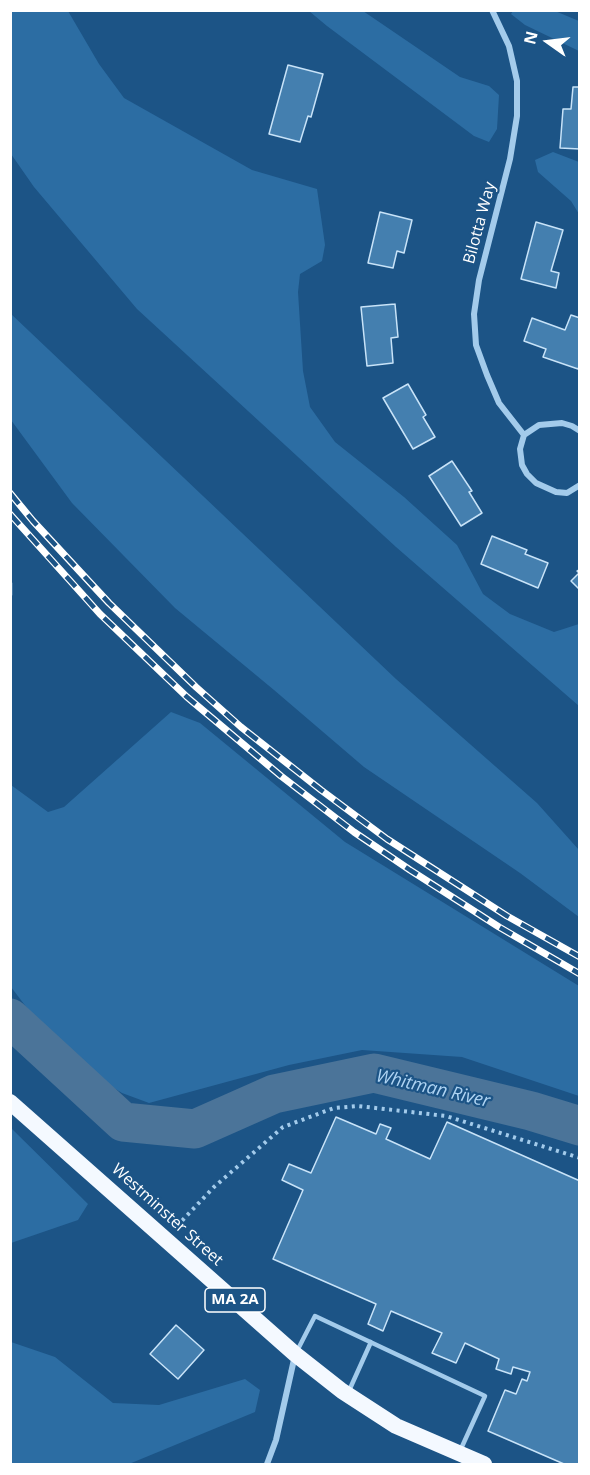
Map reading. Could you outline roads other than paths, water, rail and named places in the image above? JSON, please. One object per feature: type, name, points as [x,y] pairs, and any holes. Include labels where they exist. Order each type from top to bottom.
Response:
[{"type":"highway","name":"Westminster Street","points":[[10,1102],[295,1354],[347,1395],[396,1426],[483,1464]]},
{"type":"street","name":"Bilotta Way","points":[[492,10],[508,46],[515,72],[517,116],[510,159],[479,280],[474,314],[476,345],[499,403],[524,435]]},
{"type":"street","points":[[579,431],[572,426],[551,423],[539,425],[524,435],[520,449],[522,465],[536,483],[556,492],[567,493],[579,485]]},
{"type":"street","points":[[267,1464],[276,1440],[295,1354]]},
{"type":"lane","points":[[10,583],[10,595]]},
{"type":"lane","points":[[295,1354],[315,1316],[485,1396],[459,1454]]},
{"type":"lane","points":[[347,1395],[371,1342]]},
{"type":"waterway","name":"Whitman River","points":[[10,1018],[123,1122],[195,1129],[274,1094],[374,1073],[531,1111],[580,1126]]},
{"type":"railway","points":[[10,493],[109,603],[241,727],[387,839],[507,916],[580,957]]},
{"type":"railway","points":[[10,514],[100,614],[187,697],[281,776],[354,832],[410,870],[499,927],[580,974]]}]
